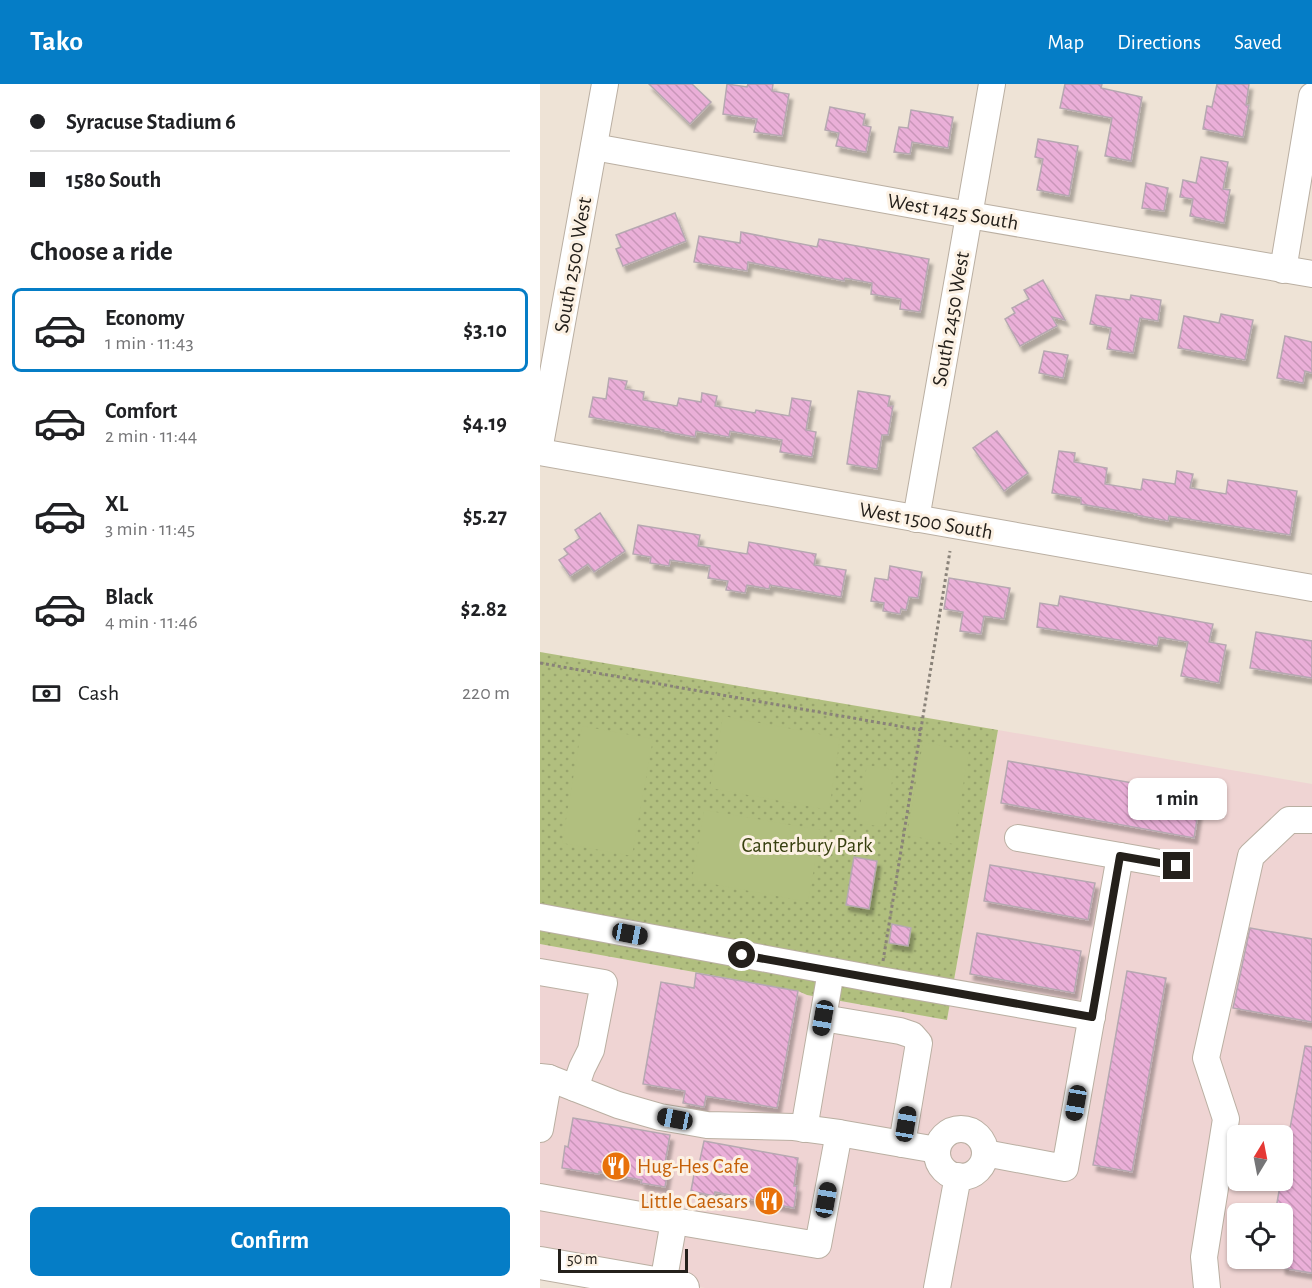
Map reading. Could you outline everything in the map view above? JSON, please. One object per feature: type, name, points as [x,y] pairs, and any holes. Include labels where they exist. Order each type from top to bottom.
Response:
[{"type":"main road","points":[[540,1263],[673,1286]]},
{"type":"street","name":"South 2500 West","points":[[540,445],[605,84]]},
{"type":"street","name":"South 2450 West","points":[[916,519],[992,84]]},
{"type":"street","points":[[1283,270],[1312,96]]},
{"type":"street","name":"West 1425 South","points":[[594,147],[1312,274]]},
{"type":"street","name":"West 1500 South","points":[[540,452],[1312,588]]},
{"type":"street","points":[[1207,1288],[1204,1257],[1226,1119],[1206,1058],[1251,856],[1289,820],[1312,820]]},
{"type":"street","points":[[1018,838],[1177,866]]},
{"type":"street","points":[[985,1153],[1065,1168],[1120,856]]},
{"type":"street","points":[[540,917],[1092,1017]]},
{"type":"street","points":[[804,1129],[831,971]]},
{"type":"street","points":[[540,972],[604,983],[591,1050],[575,1088]]},
{"type":"street","points":[[823,1018],[900,1030],[912,1035],[919,1043],[902,1144]]},
{"type":"street","points":[[540,1130],[544,1078],[618,1105],[660,1117],[707,1125],[794,1127],[937,1150]]},
{"type":"street","points":[[957,1129],[968,1130],[977,1135],[983,1143],[985,1153],[983,1163],[977,1171],[968,1176],[958,1176],[942,1167],[937,1150],[941,1140],[948,1133],[957,1129]]},
{"type":"street","points":[[540,1197],[818,1245],[839,1133]]},
{"type":"street","points":[[937,1288],[958,1176]]},
{"type":"street","points":[[673,1286],[674,1221]]},
{"type":"path","points":[[886,945],[950,551]]},
{"type":"path","points":[[540,663],[921,730]]},
{"type":"shaded area","points":[[998,730],[1312,784],[1312,1288],[705,1288],[540,1260],[540,944],[798,991],[807,995],[947,1020]]},
{"type":"green space","name":"Canterbury Park","points":[[540,652],[998,730],[947,1020],[540,944]]},
{"type":"green space","points":[[723,716],[840,738],[829,810],[710,788]]},
{"type":"green space","points":[[582,726],[653,739],[632,856],[562,843]]},
{"type":"green space","points":[[923,742],[969,751],[953,844],[907,835]]},
{"type":"green space","points":[[867,765],[894,770],[884,827],[857,823]]},
{"type":"green space","points":[[704,810],[821,830],[808,902],[692,880]]},
{"type":"building","points":[[649,84],[692,84],[711,102],[690,124]]},
{"type":"building","points":[[727,84],[747,87],[748,84],[773,84],[772,91],[789,94],[782,136],[754,132],[757,119],[723,114]]},
{"type":"building","points":[[1065,84],[1102,84],[1101,88],[1142,97],[1131,161],[1105,156],[1112,118],[1060,108]]},
{"type":"building","points":[[1217,84],[1249,84],[1246,105],[1249,105],[1243,137],[1203,129],[1207,106],[1212,107]]},
{"type":"building","points":[[830,107],[865,114],[863,125],[871,127],[866,152],[836,146],[839,133],[825,130]]},
{"type":"building","points":[[911,110],[953,117],[948,148],[912,142],[910,154],[894,152],[899,127],[908,128]]},
{"type":"building","points":[[1038,139],[1078,146],[1069,196],[1037,190],[1043,159],[1035,157]]},
{"type":"building","points":[[1201,157],[1228,162],[1223,189],[1230,190],[1224,223],[1190,216],[1193,199],[1180,197],[1183,180],[1196,183]]},
{"type":"building","points":[[1146,183],[1168,188],[1164,211],[1142,208]]},
{"type":"building","points":[[675,213],[686,241],[623,266],[616,249],[621,247],[616,235]]},
{"type":"building","points":[[741,232],[817,247],[819,239],[929,259],[920,312],[900,309],[901,299],[871,294],[872,283],[845,278],[844,281],[748,262],[747,271],[694,262],[699,236],[740,243]]},
{"type":"building","points":[[1043,280],[1065,320],[1052,317],[1057,326],[1020,346],[1005,319],[1015,313],[1012,308],[1029,299],[1024,290]]},
{"type":"building","points":[[1096,295],[1130,300],[1131,295],[1161,300],[1158,321],[1140,318],[1133,353],[1107,349],[1111,328],[1090,324]]},
{"type":"building","points":[[1221,314],[1253,320],[1245,360],[1178,348],[1184,316],[1219,323]]},
{"type":"building","points":[[1285,336],[1312,342],[1312,373],[1305,371],[1303,383],[1277,378]]},
{"type":"building","points":[[1044,351],[1068,355],[1063,378],[1039,373]]},
{"type":"building","points":[[609,378],[627,381],[625,389],[644,392],[643,400],[677,406],[679,398],[701,402],[702,393],[717,396],[715,406],[789,416],[792,398],[811,401],[806,430],[816,432],[812,457],[780,452],[782,440],[730,431],[729,437],[696,431],[695,437],[589,417],[593,397],[606,399]]},
{"type":"building","points":[[858,391],[890,396],[888,406],[893,406],[888,435],[882,435],[877,469],[847,464]]},
{"type":"building","points":[[997,431],[1028,473],[1004,491],[973,448]]},
{"type":"building","points":[[1059,451],[1075,453],[1074,462],[1107,468],[1105,484],[1141,490],[1143,479],[1175,484],[1177,471],[1193,474],[1190,488],[1226,494],[1228,480],[1297,491],[1290,535],[1169,516],[1168,521],[1081,504],[1081,498],[1052,493]]},
{"type":"building","points":[[600,513],[625,551],[594,572],[588,564],[570,576],[559,560],[568,554],[564,549],[580,538],[575,530]]},
{"type":"building","points":[[638,525],[700,535],[698,546],[747,554],[749,542],[816,554],[814,565],[846,570],[841,597],[770,585],[769,589],[747,585],[745,593],[726,590],[728,581],[708,578],[710,566],[670,560],[669,566],[650,563],[651,557],[633,554]]},
{"type":"building","points":[[890,566],[922,572],[918,598],[909,597],[906,610],[901,609],[900,614],[883,611],[884,603],[871,601],[875,578],[888,580]]},
{"type":"building","points":[[949,578],[1010,588],[1004,619],[984,616],[981,634],[960,631],[963,612],[944,609]]},
{"type":"building","points":[[1060,596],[1213,624],[1209,642],[1226,645],[1219,683],[1181,676],[1188,642],[1159,637],[1157,646],[1037,627],[1040,603],[1058,606]]},
{"type":"building","points":[[1256,632],[1312,641],[1312,678],[1250,668]]},
{"type":"building","points":[[1008,761],[1201,795],[1194,838],[1001,803]]},
{"type":"building","points":[[854,857],[877,861],[869,909],[846,905]]},
{"type":"building","points":[[990,865],[1095,883],[1088,920],[984,901]]},
{"type":"building","points":[[892,924],[911,928],[908,946],[889,943]]},
{"type":"building","points":[[1250,928],[1312,939],[1312,1022],[1233,1008]]},
{"type":"building","points":[[977,933],[1081,951],[1074,993],[970,974]]},
{"type":"building","points":[[1127,971],[1166,978],[1132,1172],[1093,1165]]},
{"type":"building","points":[[696,973],[798,991],[777,1108],[706,1096],[704,1107],[683,1103],[685,1091],[643,1084],[661,982],[694,988]]},
{"type":"building","points":[[1305,1046],[1312,1047],[1312,1273],[1288,1269],[1293,1269],[1293,1203],[1277,1203],[1279,1191],[1293,1191],[1293,1125],[1291,1125]]},
{"type":"building","points":[[573,1118],[670,1135],[665,1163],[669,1164],[665,1187],[599,1172],[599,1174],[562,1168]]},
{"type":"building","points":[[704,1141],[798,1158],[794,1208],[715,1192],[714,1196],[691,1191]]},
{"type":"place","name":"Hug-Hes Cafe","points":[[616,1166]]},
{"type":"place","name":"Little Caesars","points":[[769,1201]]},
{"type":"route","points":[[742,955],[1092,1017],[1120,856],[1177,866]]}]
